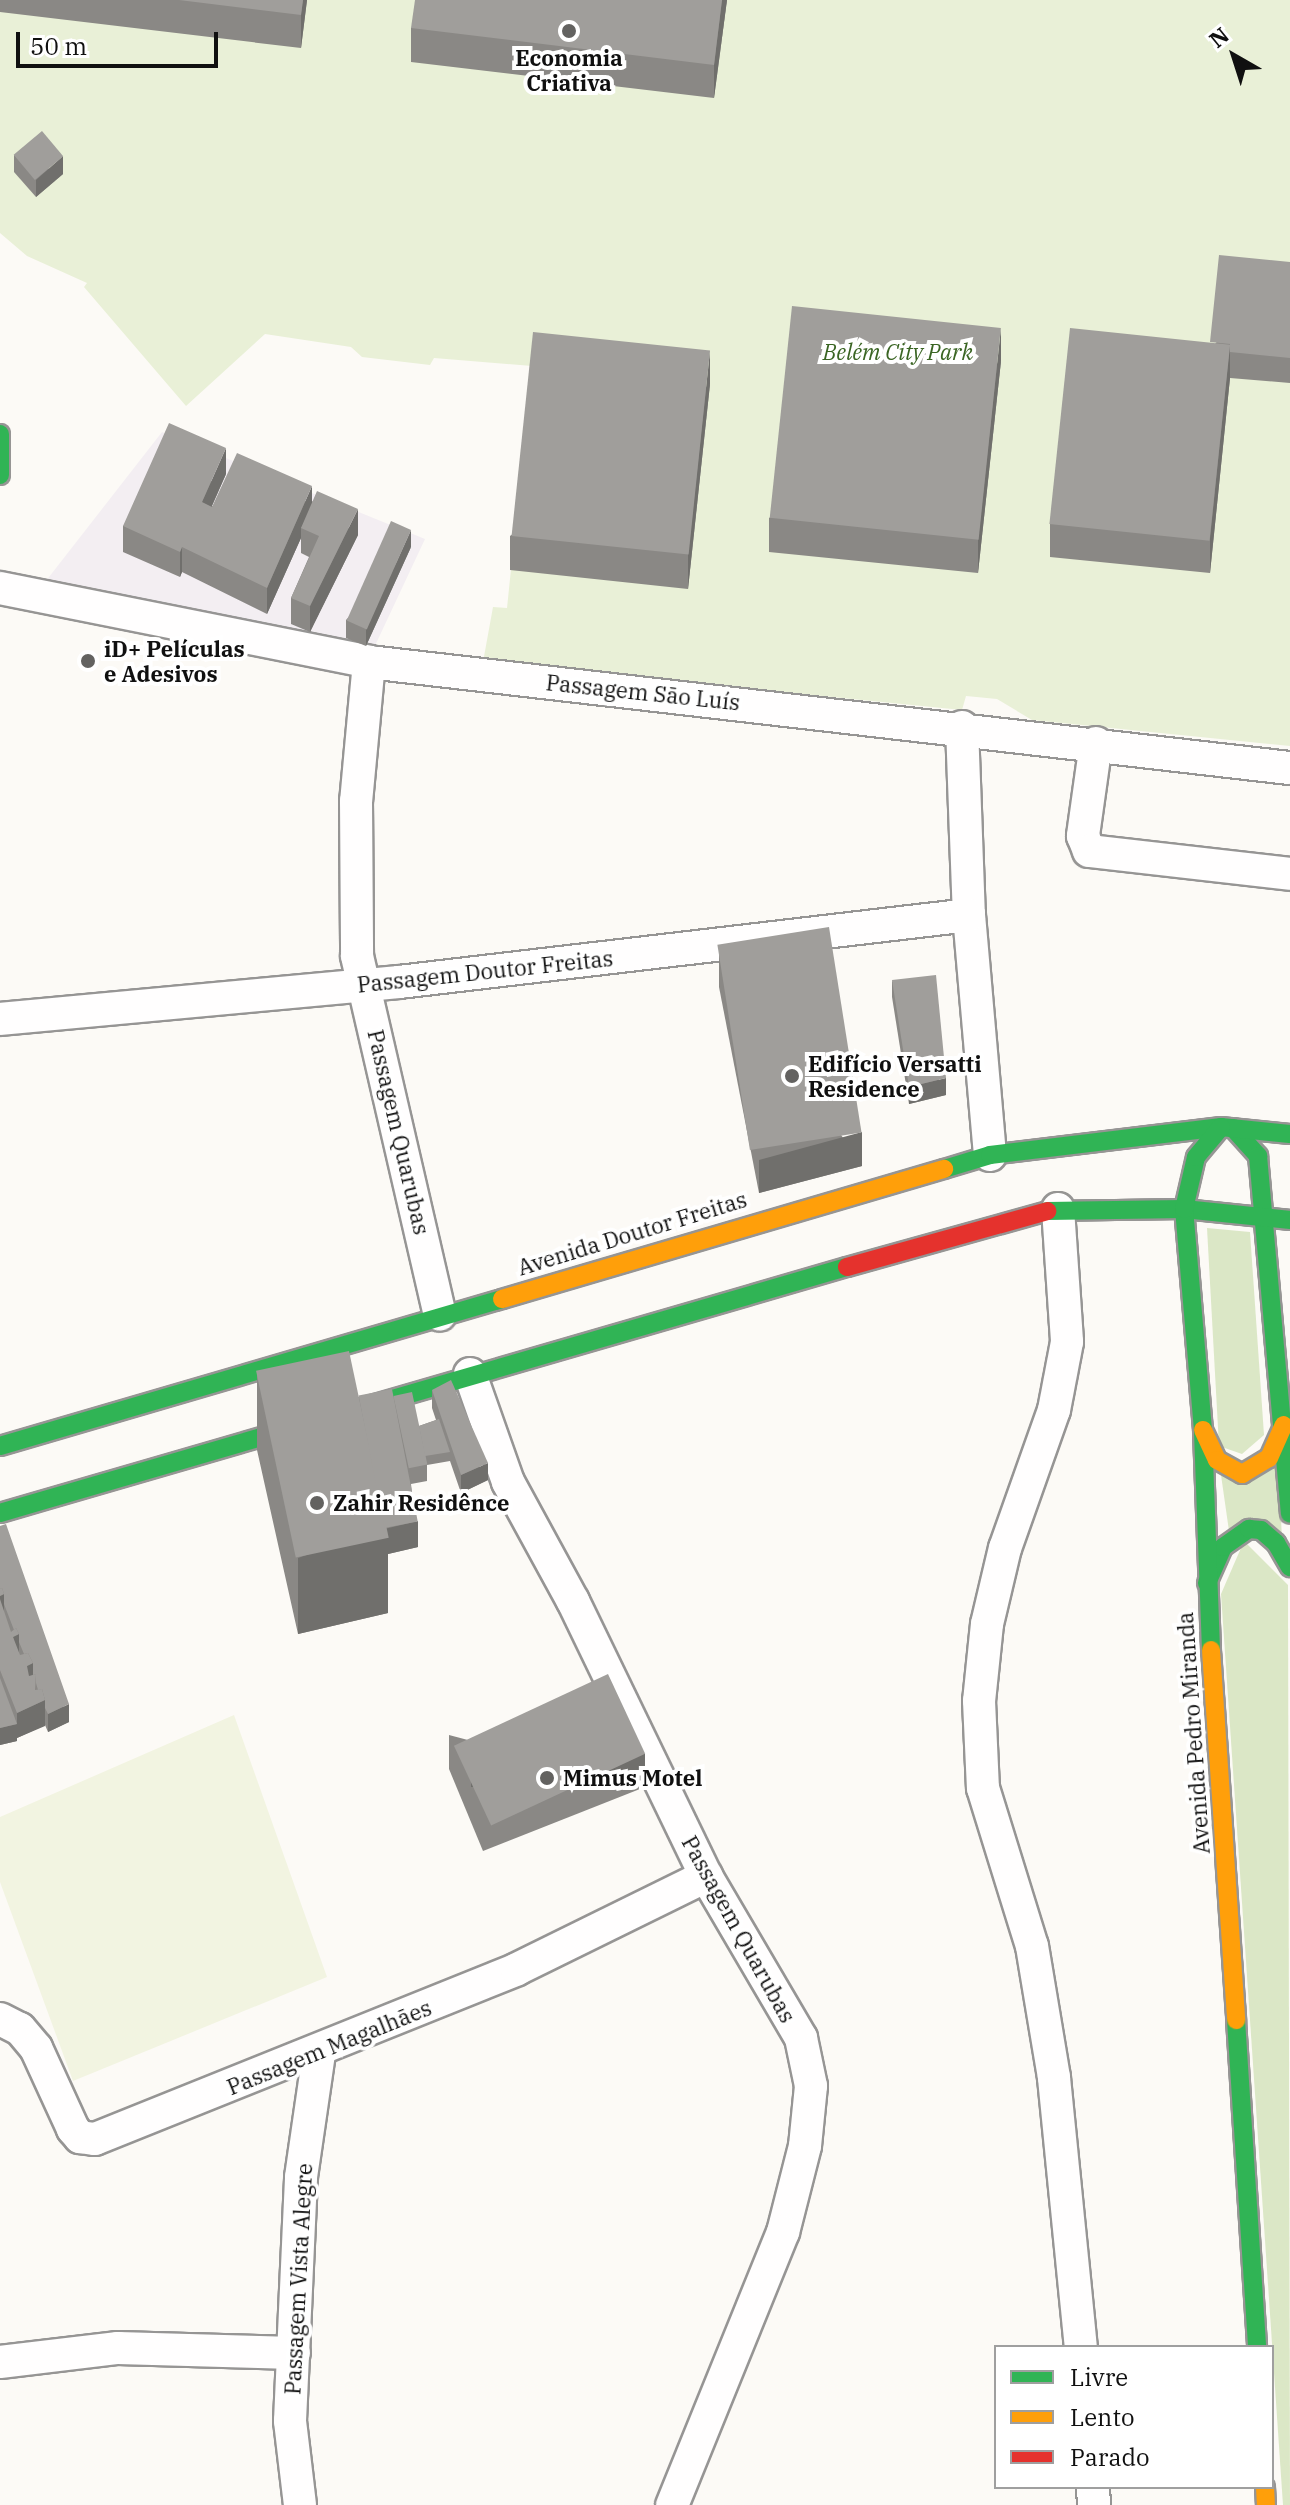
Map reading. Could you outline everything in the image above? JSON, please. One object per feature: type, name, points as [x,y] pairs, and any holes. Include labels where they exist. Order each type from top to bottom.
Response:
[{"type":"main road","points":[[0,434],[0,475]]},
{"type":"main road","points":[[1227,1128],[1258,1156],[1290,1514]]},
{"type":"main road","name":"Avenida Doutor Freitas","points":[[0,1446],[990,1155],[1227,1128],[1290,1134]]},
{"type":"main road","name":"Avenida Pedro Miranda","points":[[1227,1128],[1196,1157],[1184,1209],[1203,1430],[1207,1583],[1257,2345]]},
{"type":"main road","points":[[0,1513],[470,1374],[1058,1209],[1184,1209],[1290,1220]]},
{"type":"main road","points":[[1203,1430],[1217,1460],[1242,1474],[1269,1458],[1284,1425]]},
{"type":"main road","points":[[1207,1583],[1223,1547],[1249,1529],[1261,1530],[1276,1543],[1290,1567]]},
{"type":"street","name":"Passagem São Luís","points":[[0,588],[369,662],[962,727],[1290,768]]},
{"type":"street","name":"Passagem Quarubas","points":[[369,662],[356,801],[357,956],[440,1315]]},
{"type":"street","points":[[962,727],[969,915],[990,1155]]},
{"type":"street","points":[[1096,743],[1083,836],[1089,851],[1290,874]]},
{"type":"street","name":"Passagem Doutor Freitas","points":[[0,1019],[363,985],[969,915]]},
{"type":"street","points":[[1058,1209],[1067,1342],[1054,1410],[1005,1548],[987,1624],[979,1701],[983,1788],[1032,1946],[1054,2078],[1081,2345]]},
{"type":"street","name":"Passagem Quarubas","points":[[470,1374],[508,1482],[573,1601],[706,1876],[801,2038],[811,2086],[805,2146],[783,2232],[672,2505]]},
{"type":"street","name":"Passagem Magalhães","points":[[0,2019],[20,2029],[36,2048],[73,2129],[86,2139],[319,2053],[517,1969],[706,1876]]},
{"type":"street","name":"Passagem Vista Alegre","points":[[300,2505],[290,2421],[301,2177],[319,2053]]},
{"type":"street","points":[[0,2362],[118,2348],[294,2353]]},
{"type":"shaded area","points":[[162,432],[425,539],[373,650],[42,586]]},
{"type":"green space","name":"Belém City Park","points":[[0,0],[1290,0],[1290,746],[1032,720],[997,699],[966,696],[962,710],[483,662],[493,607],[507,608],[532,366],[434,358],[430,365],[362,357],[351,347],[265,334],[186,406],[84,287],[87,283],[27,256],[0,233]]},
{"type":"green space","points":[[1207,1228],[1250,1232],[1264,1435],[1242,1454],[1219,1446]]},
{"type":"green space","points":[[1278,1458],[1282,1539],[1229,1531],[1221,1475]]},
{"type":"green space","points":[[1244,1541],[1288,1585],[1290,2505],[1283,2505],[1221,1594]]},
{"type":"green space","points":[[234,1715],[327,1977],[73,2081],[0,1882],[0,1817]]},
{"type":"building","points":[[179,0],[303,0],[301,15]]},
{"type":"building","points":[[415,0],[722,0],[714,65],[411,28]]},
{"type":"building","points":[[42,131],[63,156],[35,180],[14,155]]},
{"type":"building","points":[[1219,255],[1290,262],[1290,358],[1230,352],[1230,344],[1210,342]]},
{"type":"building","points":[[792,306],[1001,328],[979,540],[770,518]]},
{"type":"building","points":[[1070,328],[1230,345],[1210,541],[1049,524]]},
{"type":"building","points":[[533,332],[710,351],[689,554],[512,536]]},
{"type":"building","points":[[169,423],[226,448],[202,502],[212,507],[237,453],[312,486],[267,588],[182,547],[180,552],[123,526]]},
{"type":"building","points":[[317,491],[358,509],[310,606],[291,598],[319,536],[301,528]]},
{"type":"building","points":[[391,521],[411,530],[367,630],[347,621]]},
{"type":"building","name":"Edifício Versatti Residence","points":[[829,927],[862,1132],[750,1150],[717,945]]},
{"type":"building","points":[[936,975],[946,1078],[909,1087],[892,980]]},
{"type":"building","points":[[349,1351],[389,1538],[296,1558],[256,1371]]},
{"type":"building","points":[[451,1380],[488,1463],[461,1475],[432,1390]]},
{"type":"building","points":[[392,1389],[418,1522],[384,1528],[359,1395]]},
{"type":"building","points":[[412,1392],[427,1464],[409,1468],[393,1396]]},
{"type":"building","points":[[439,1419],[450,1452],[425,1456],[419,1426]]},
{"type":"building","points":[[6,1524],[69,1704],[48,1714],[42,1689],[38,1690],[36,1674],[33,1675],[33,1663],[28,1653],[24,1654],[0,1589],[0,1526]]},
{"type":"building","points":[[0,1599],[11,1632],[16,1628],[19,1634],[13,1637],[20,1655],[28,1653],[33,1663],[27,1666],[29,1676],[36,1674],[35,1690],[42,1689],[45,1700],[17,1713],[0,1670]]},
{"type":"building","name":"Mimus Motel","points":[[608,1674],[645,1754],[491,1826],[454,1746]]},
{"type":"building","points":[[0,1678],[17,1724],[0,1728]]},
{"type":"traffic: fast","points":[[0,434],[0,475]]},
{"type":"traffic: fast","points":[[1211,1650],[1203,1430],[1184,1209],[1196,1157],[1221,1127]]},
{"type":"traffic: fast","points":[[944,1169],[990,1155],[1221,1127],[1290,1134]]},
{"type":"traffic: fast","points":[[1233,1128],[1258,1156],[1290,1514]]},
{"type":"traffic: fast","points":[[1047,1211],[1184,1209],[1290,1220]]},
{"type":"traffic: fast","points":[[0,1513],[847,1267]]},
{"type":"traffic: fast","points":[[0,1446],[502,1299]]},
{"type":"traffic: fast","points":[[1207,1583],[1223,1547],[1249,1529],[1261,1530],[1276,1543],[1290,1567]]},
{"type":"traffic: fast","points":[[1236,2020],[1257,2345]]},
{"type":"traffic: slow","points":[[502,1299],[944,1169]]},
{"type":"traffic: slow","points":[[1203,1430],[1217,1460],[1242,1474],[1269,1458],[1284,1425]]},
{"type":"traffic: slow","points":[[1211,1650],[1236,2020]]},
{"type":"traffic: slow","points":[[1265,2489],[1266,2505]]},
{"type":"traffic: jam","points":[[847,1267],[1047,1211]]},
{"type":"place","name":"Economia Criativa","points":[[569,31]]},
{"type":"place","name":"iD+ Películas e Adesivos","points":[[88,661]]},
{"type":"place","name":"Edifício Versatti Residence","points":[[792,1076]]},
{"type":"place","name":"Zahir Residênce","points":[[317,1503]]},
{"type":"place","name":"Mimus Motel","points":[[547,1778]]}]
